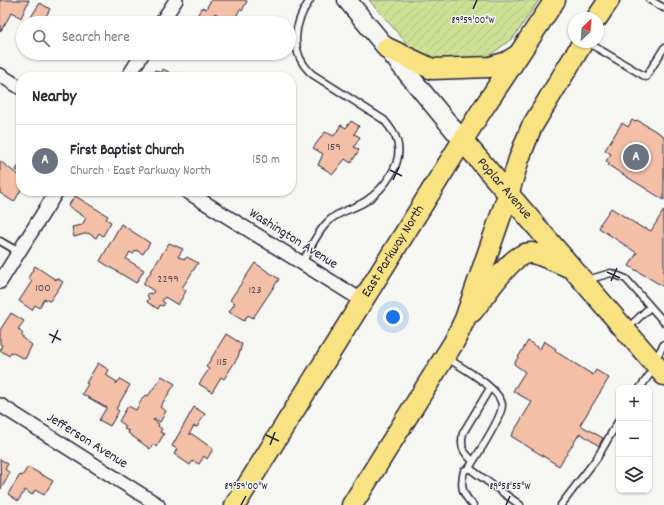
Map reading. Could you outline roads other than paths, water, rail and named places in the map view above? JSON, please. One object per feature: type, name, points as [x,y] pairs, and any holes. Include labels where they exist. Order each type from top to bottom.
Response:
[{"type":"main road","name":"Poplar Avenue","points":[[347,0],[508,195],[658,368]]},
{"type":"main road","name":"East Parkway North","points":[[235,505],[463,140],[555,0]]},
{"type":"main road","points":[[601,12],[609,0]]},
{"type":"main road","points":[[387,48],[432,69],[490,67],[507,62],[519,54]]},
{"type":"main road","points":[[352,505],[445,356],[465,319],[508,195],[519,158],[531,128],[578,48]]},
{"type":"main road","points":[[465,319],[484,299],[510,263],[521,255],[531,253],[577,274]]},
{"type":"street","points":[[166,16],[176,0]]},
{"type":"street","points":[[131,72],[139,60]]},
{"type":"street","points":[[0,75],[16,85]]},
{"type":"street","points":[[0,282],[54,196]]},
{"type":"street","name":"Washington Avenue","points":[[194,196],[363,301]]},
{"type":"street","name":"Jefferson Avenue","points":[[0,405],[158,505]]},
{"type":"lane","points":[[296,29],[302,11],[310,0]]},
{"type":"lane","points":[[650,0],[664,8]]},
{"type":"lane","points":[[296,39],[298,54],[304,67],[312,74],[384,120],[398,141],[398,154],[394,170],[382,188],[366,201],[331,219],[318,236],[302,263]]},
{"type":"lane","points":[[597,48],[646,77],[664,48]]},
{"type":"lane","points":[[0,241],[19,252]]},
{"type":"lane","points":[[577,274],[611,273],[626,279],[664,322]]},
{"type":"lane","points":[[625,330],[650,307]]},
{"type":"lane","points":[[643,385],[658,368],[664,344]]},
{"type":"lane","points":[[445,356],[490,388],[499,397],[502,407],[496,423],[469,468],[464,471],[461,483],[465,497],[473,505]]},
{"type":"lane","points":[[473,461],[463,452],[461,441],[463,433],[490,388]]},
{"type":"lane","points":[[561,505],[597,458],[618,421]]},
{"type":"lane","points":[[469,468],[520,505]]},
{"type":"place","name":"First Baptist Church","points":[[636,157]]}]
